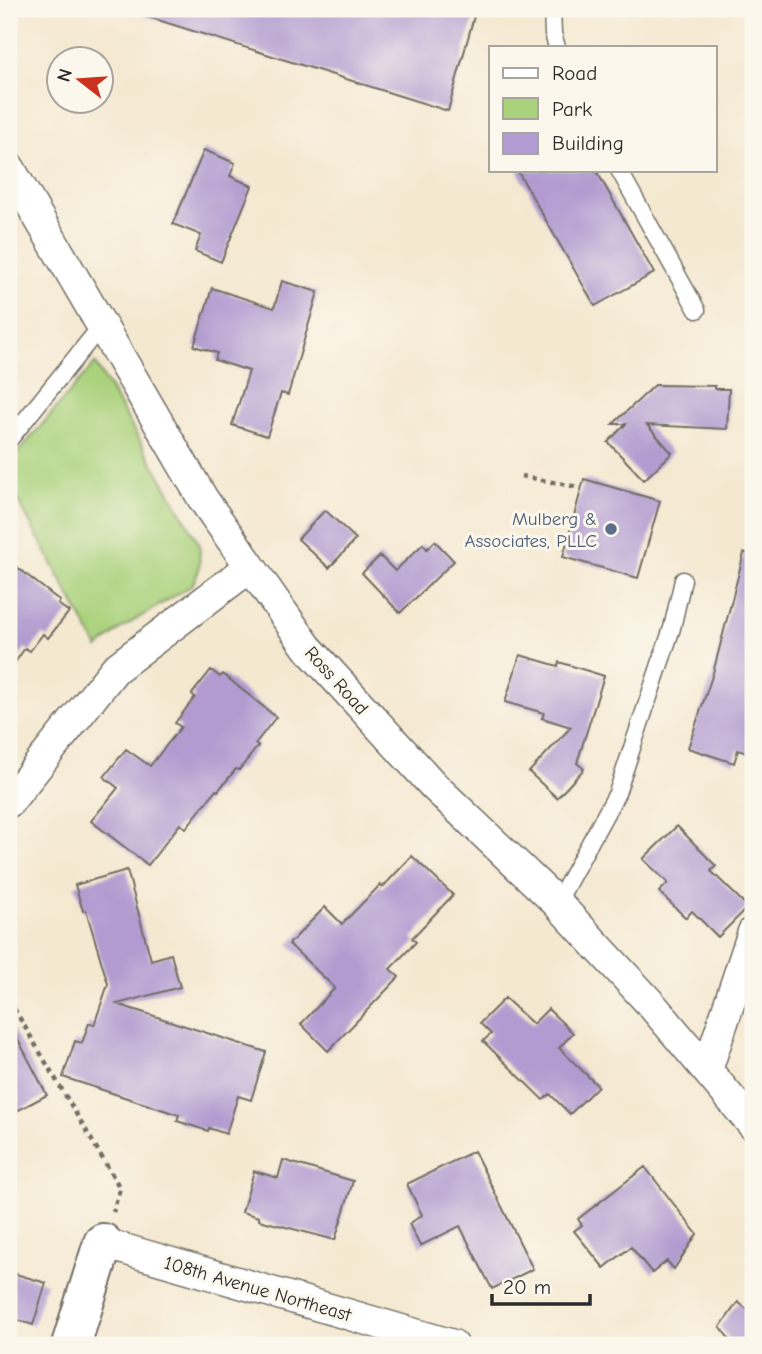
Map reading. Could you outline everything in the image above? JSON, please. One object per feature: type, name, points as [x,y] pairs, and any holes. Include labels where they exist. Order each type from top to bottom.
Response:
[{"type":"street","name":"Ross Road","points":[[9,167],[202,499],[307,648],[434,786],[557,904],[651,1004],[753,1125]]},
{"type":"street","points":[[9,802],[115,669],[250,566]]},
{"type":"street","points":[[707,1070],[753,932]]},
{"type":"street","points":[[71,1345],[103,1243]]},
{"type":"street","name":"108th Avenue Northeast","points":[[103,1243],[453,1345]]},
{"type":"lane","points":[[552,9],[553,34],[557,46]]},
{"type":"lane","points":[[620,172],[697,310]]},
{"type":"lane","points":[[9,440],[101,326]]},
{"type":"lane","points":[[557,904],[617,793],[672,628],[683,580]]},
{"type":"path","points":[[521,476],[579,487]]},
{"type":"path","points":[[9,1000],[120,1188],[103,1243]]},
{"type":"green space","points":[[95,363],[200,545],[199,570],[192,585],[119,630],[98,648],[9,484],[9,463]]},
{"type":"building","points":[[143,9],[476,9],[448,111],[142,15]]},
{"type":"building","points":[[204,150],[235,163],[230,176],[252,186],[221,262],[195,251],[201,235],[173,224]]},
{"type":"building","points":[[518,172],[597,172],[654,273],[595,306]]},
{"type":"building","points":[[282,281],[318,292],[288,395],[281,393],[267,436],[232,425],[249,371],[215,360],[217,353],[194,346],[212,288],[274,308]]},
{"type":"building","points":[[655,385],[715,386],[715,389],[729,389],[727,429],[647,425],[672,453],[644,480],[608,442],[626,424],[613,424]]},
{"type":"building","name":"Mulberg & Associates, PLLC","points":[[584,479],[660,501],[638,578],[563,557]]},
{"type":"building","points":[[325,510],[356,539],[329,568],[298,539]]},
{"type":"building","points":[[435,541],[454,561],[400,613],[362,573],[380,556],[395,571],[423,544],[427,549]]},
{"type":"building","points":[[744,553],[753,554],[753,755],[738,750],[734,763],[688,748],[713,673]]},
{"type":"building","points":[[9,561],[60,601],[58,604],[69,612],[48,638],[43,634],[30,651],[25,648],[9,671]]},
{"type":"building","points":[[520,655],[558,666],[559,662],[604,676],[577,763],[584,769],[557,798],[529,772],[571,727],[542,718],[544,713],[505,702]]},
{"type":"building","points":[[211,670],[220,677],[223,674],[276,717],[239,770],[236,769],[218,791],[216,790],[186,828],[180,824],[148,865],[91,821],[118,788],[104,777],[126,749],[150,766],[181,727],[175,723],[195,697],[192,694]]},
{"type":"building","points":[[677,826],[716,866],[711,871],[748,907],[718,937],[692,911],[686,918],[659,892],[668,883],[643,859]]},
{"type":"building","points":[[412,856],[453,895],[412,938],[416,942],[390,969],[399,977],[328,1051],[301,1024],[335,988],[289,944],[325,907],[342,924]]},
{"type":"building","points":[[127,870],[151,960],[171,954],[180,987],[117,1004],[266,1052],[251,1100],[238,1096],[226,1134],[177,1121],[179,1115],[63,1077],[75,1041],[82,1043],[89,1023],[94,1025],[108,984],[86,910],[83,911],[75,885]]},
{"type":"building","points":[[505,998],[533,1024],[548,1009],[573,1033],[559,1048],[598,1086],[570,1114],[550,1094],[543,1100],[483,1041],[491,1034],[480,1023]]},
{"type":"building","points":[[9,1022],[47,1095],[9,1115]]},
{"type":"building","points":[[474,1151],[533,1269],[492,1289],[460,1226],[420,1246],[409,1224],[422,1215],[407,1184]]},
{"type":"building","points":[[283,1160],[353,1181],[335,1240],[259,1220],[259,1217],[242,1212],[254,1171],[278,1178]]},
{"type":"building","points":[[645,1167],[697,1234],[674,1269],[667,1261],[652,1273],[631,1247],[604,1268],[574,1231],[582,1225],[578,1219]]},
{"type":"building","points":[[9,1272],[46,1283],[33,1325],[9,1317]]},
{"type":"building","points":[[738,1302],[753,1314],[753,1345],[734,1345],[720,1327]]},
{"type":"place","name":"Mulberg & Associates, PLLC","points":[[611,529]]}]
